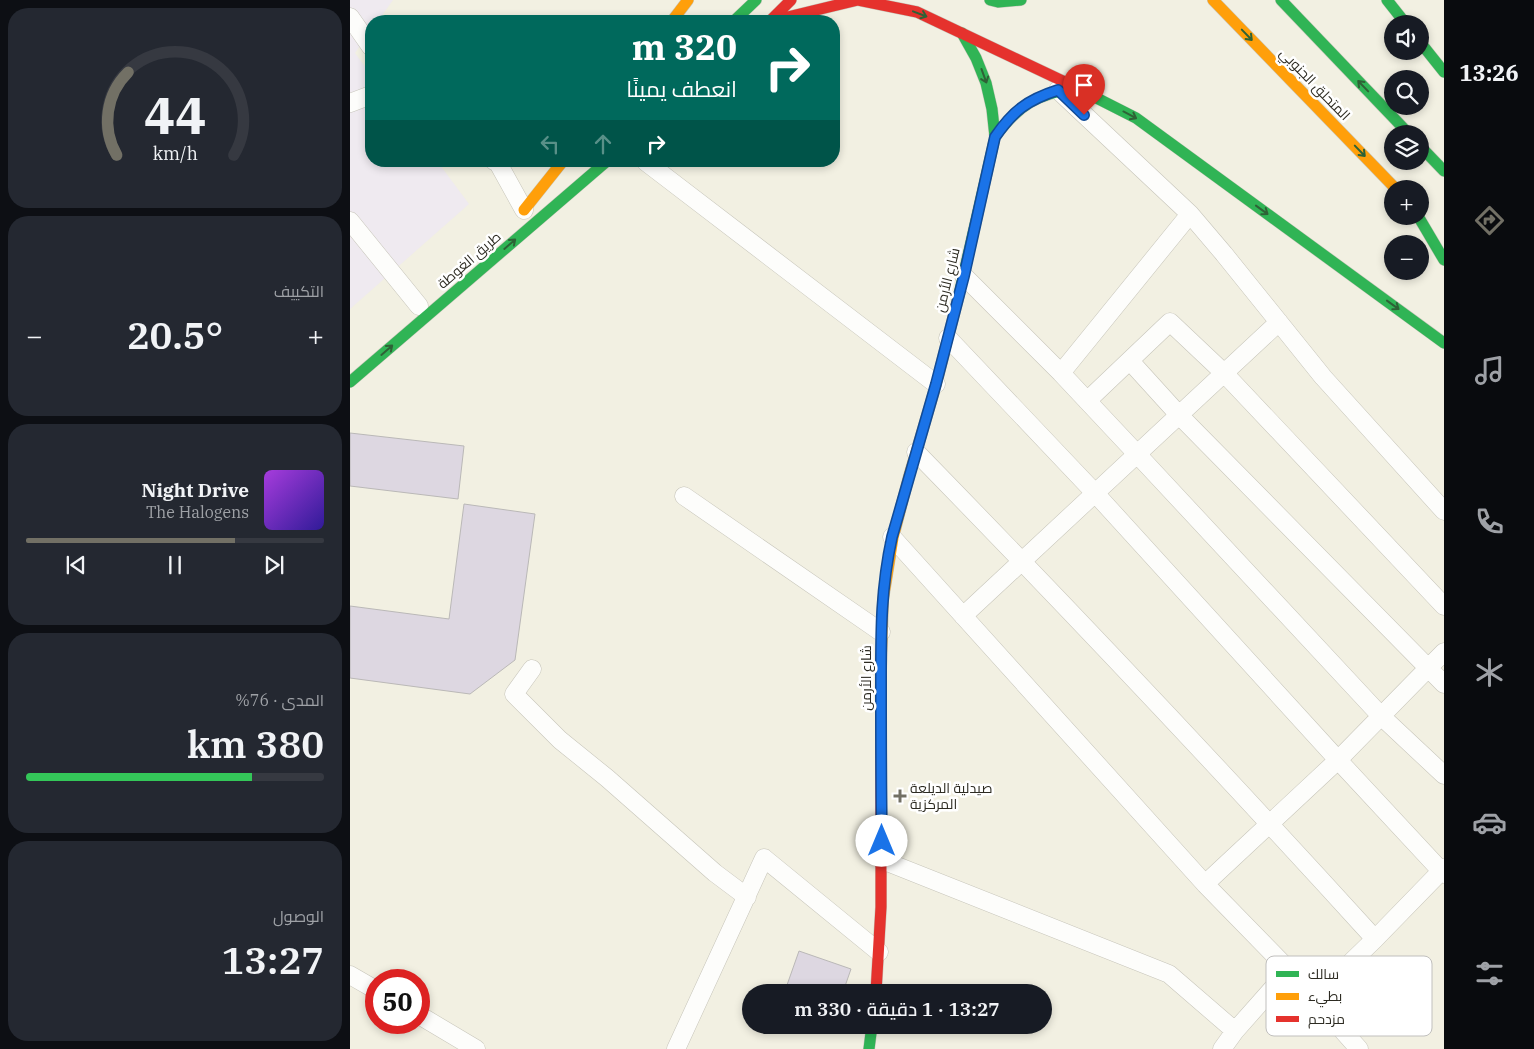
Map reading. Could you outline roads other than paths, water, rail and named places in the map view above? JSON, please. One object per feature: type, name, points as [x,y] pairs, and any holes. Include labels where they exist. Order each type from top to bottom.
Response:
[{"type":"main road","points":[[677,15],[688,0]]},
{"type":"main road","points":[[740,15],[756,0]]},
{"type":"main road","points":[[777,15],[791,0]]},
{"type":"main road","points":[[796,15],[858,0],[917,12],[1078,88],[1136,118],[1444,344]]},
{"type":"main road","points":[[990,0],[998,2],[1021,0]]},
{"type":"main road","name":"المتحلق الجنوبي","points":[[1212,0],[1387,180]]},
{"type":"main road","points":[[1281,0],[1400,125]]},
{"type":"main road","points":[[1387,0],[1399,15]]},
{"type":"main road","name":"شارع الأرمن","points":[[877,984],[882,860],[881,632],[883,588],[892,537],[936,384],[964,276],[995,137],[994,117],[986,81],[972,48],[962,33]]},
{"type":"main road","points":[[1429,53],[1444,72]]},
{"type":"main road","name":"شارع الأرمن","points":[[995,137],[1006,120],[1021,106],[1038,96],[1058,90],[1078,88]]},
{"type":"main road","points":[[1429,155],[1444,171]]},
{"type":"main road","points":[[521,213],[564,167]]},
{"type":"main road","name":"طريق الغوطة","points":[[350,382],[600,167]]},
{"type":"main road","points":[[1429,224],[1444,238]]},
{"type":"main road","points":[[1425,225],[1444,260]]},
{"type":"main road","points":[[869,1049],[871,1034]]},
{"type":"street","points":[[350,17],[365,38]]},
{"type":"street","points":[[1058,90],[1190,214],[1323,377],[1444,511]]},
{"type":"street","points":[[350,103],[365,97]]},
{"type":"street","points":[[500,167],[521,213]]},
{"type":"street","points":[[653,167],[936,384]]},
{"type":"street","points":[[1060,373],[1190,214]]},
{"type":"street","points":[[350,221],[419,306]]},
{"type":"street","points":[[964,276],[1138,454],[1381,716],[1444,775]]},
{"type":"street","points":[[1087,401],[1170,322],[1224,373],[1444,606]]},
{"type":"street","points":[[963,616],[1279,322]]},
{"type":"street","points":[[948,338],[1095,493],[1338,760],[1443,871],[1357,956]]},
{"type":"street","points":[[1130,361],[1179,415],[1444,684]]},
{"type":"street","points":[[916,452],[1022,561],[1270,824],[1375,939]]},
{"type":"street","points":[[684,496],[881,632]]},
{"type":"street","points":[[892,537],[1205,884],[1275,956]]},
{"type":"street","points":[[1205,884],[1338,760],[1444,652]]},
{"type":"street","points":[[532,669],[514,694],[560,740],[607,778],[715,873],[747,897]]},
{"type":"street","points":[[676,1049],[764,858],[879,952]]},
{"type":"street","points":[[882,860],[1169,974],[1234,1031]]},
{"type":"street","points":[[350,974],[365,983]]},
{"type":"street","points":[[1222,1049],[1234,1031],[1266,996]]},
{"type":"street","points":[[430,1022],[476,1049]]},
{"type":"street","points":[[1348,1036],[1359,1049]]},
{"type":"place","name":"صيدلية الديلعة المركزية","points":[[900,796]]}]
